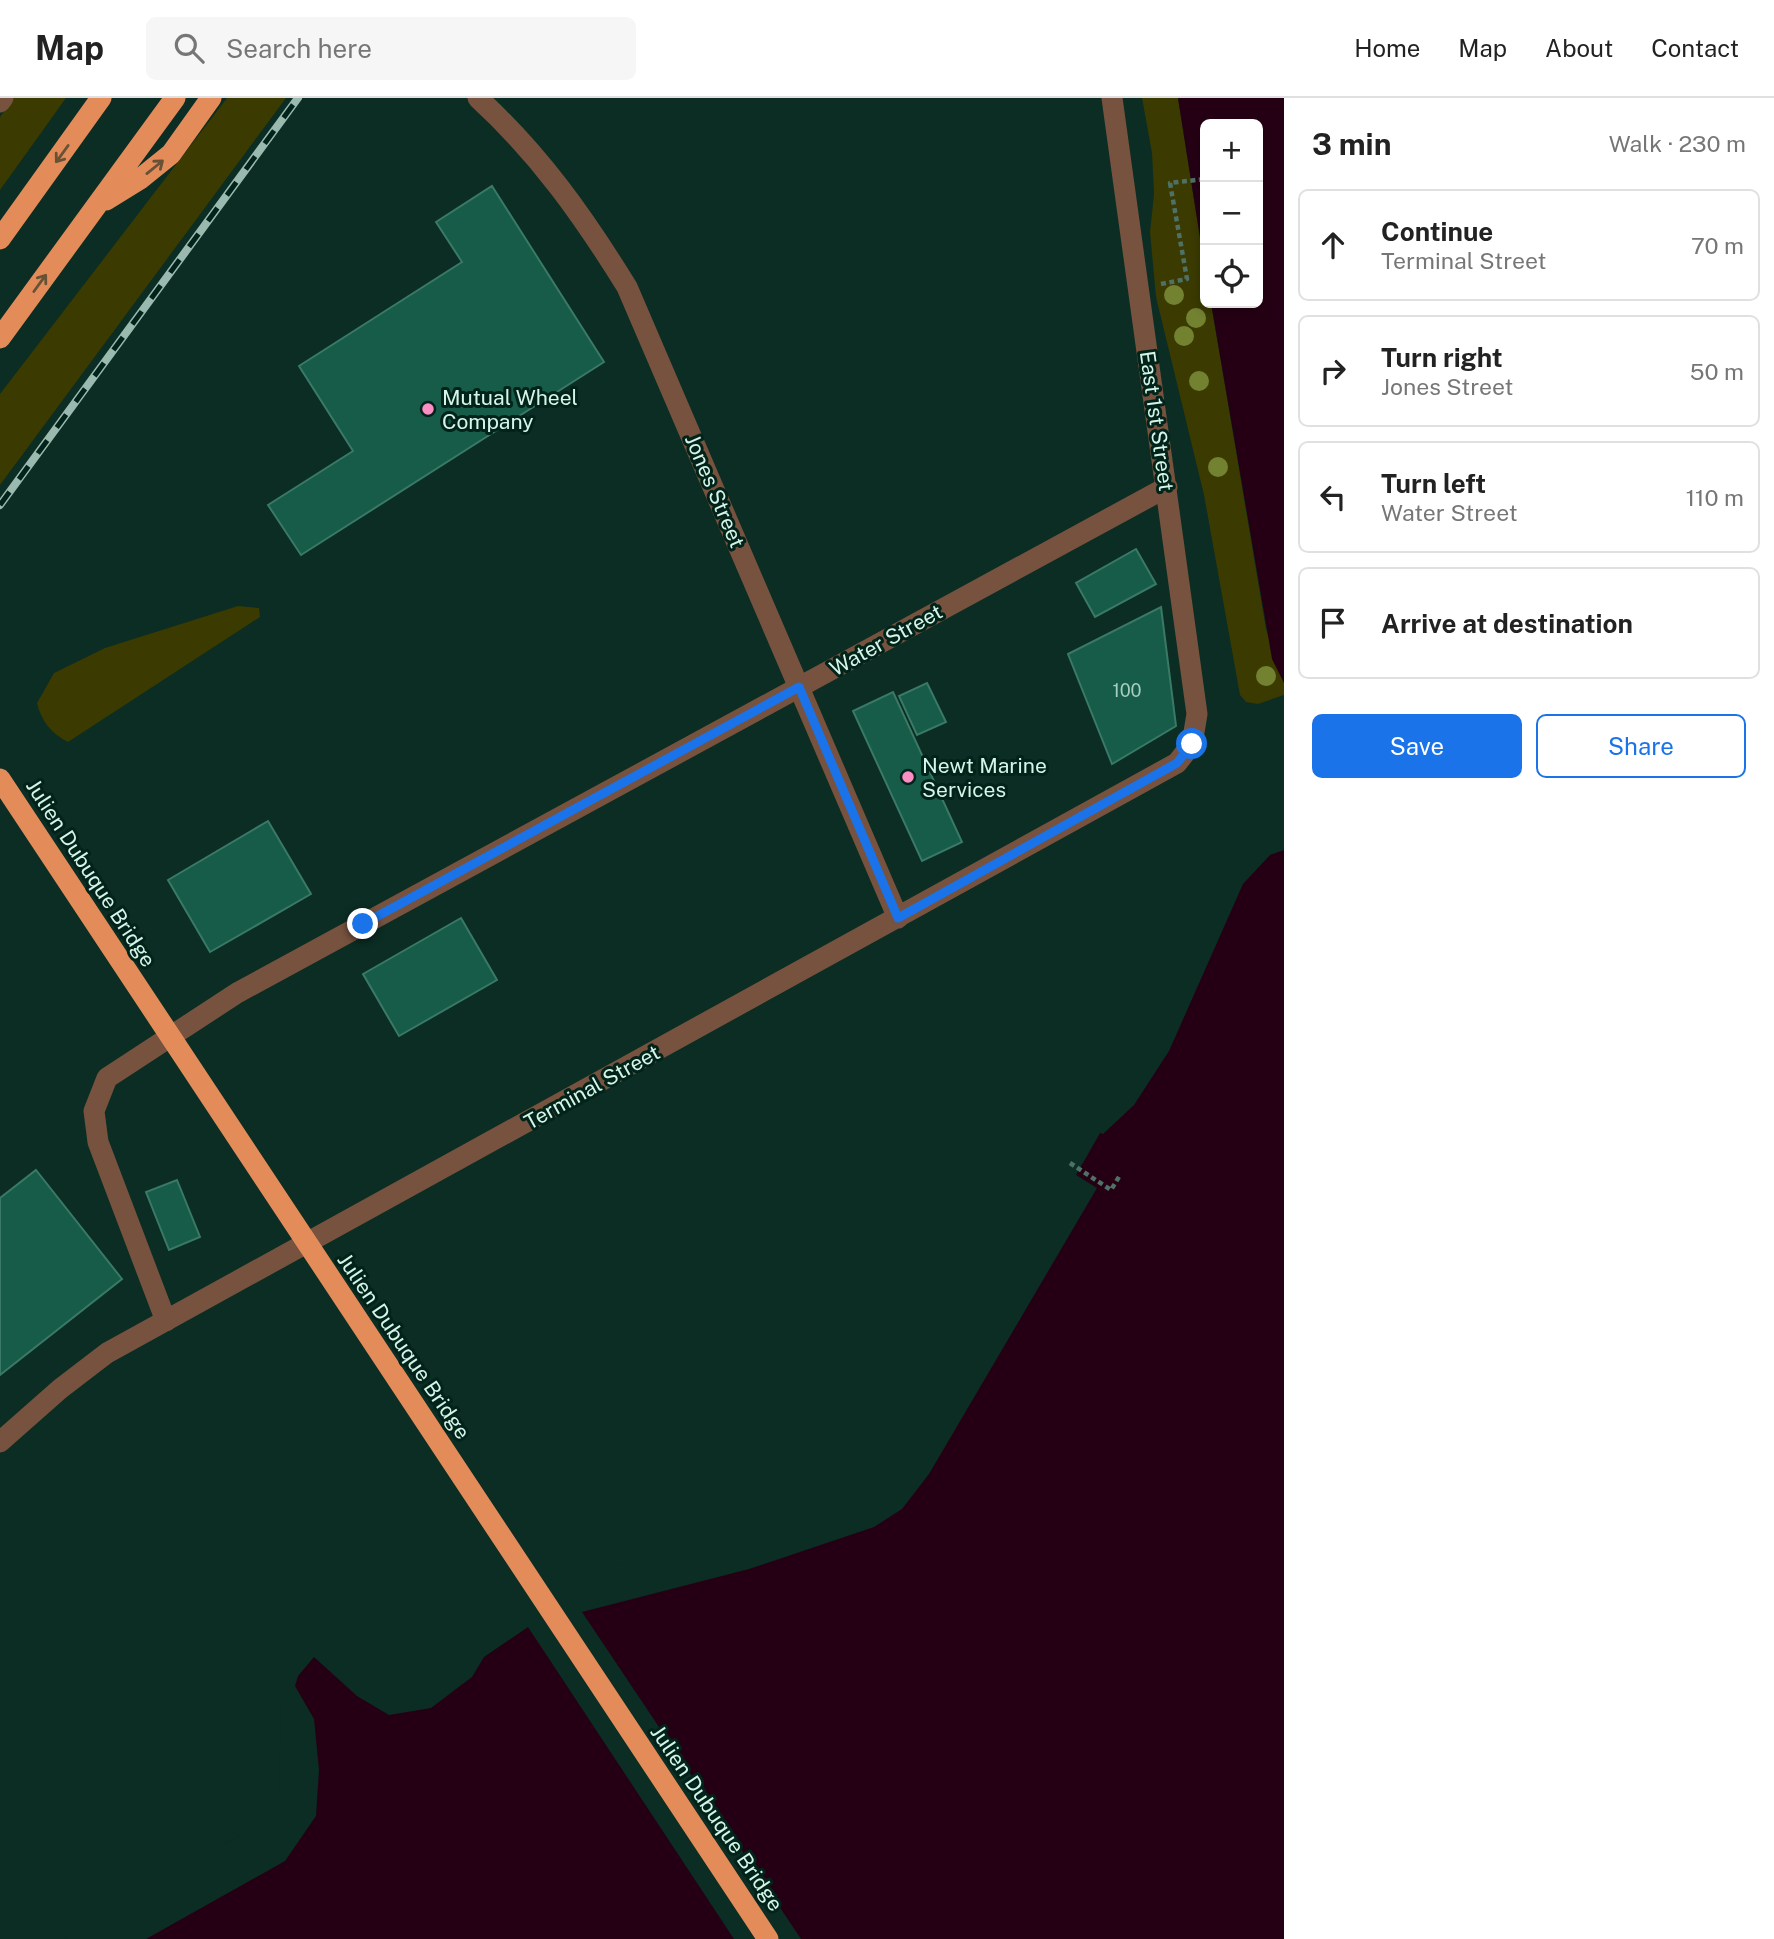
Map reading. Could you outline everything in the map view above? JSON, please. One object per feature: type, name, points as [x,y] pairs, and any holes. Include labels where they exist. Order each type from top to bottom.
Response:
[{"type":"highway","points":[[0,239],[101,98]]},
{"type":"highway","points":[[0,338],[175,98]]},
{"type":"highway","points":[[98,204],[140,179],[171,153],[211,98]]},
{"type":"highway","name":"Julien Dubuque Bridge","points":[[0,779],[768,1939]]},
{"type":"street","name":"Jones Street","points":[[478,98],[516,133],[582,214],[627,287],[898,918]]},
{"type":"street","name":"East 1st Street","points":[[1112,98],[1197,713],[1192,744]]},
{"type":"street","name":"Water Street","points":[[166,1321],[98,1142],[93,1111],[107,1078],[237,993],[1167,487]]},
{"type":"street","name":"Terminal Street","points":[[0,1442],[60,1389],[107,1353],[1177,763],[1192,744]]},
{"type":"path","points":[[1139,287],[1186,279],[1170,183],[1200,180]]},
{"type":"path","points":[[1070,1163],[1111,1189],[1120,1175]]},
{"type":"shaded area","points":[[13,98],[66,98],[0,190],[0,117]]},
{"type":"shaded area","points":[[227,98],[286,98],[0,485],[0,394]]},
{"type":"shaded area","points":[[1142,98],[1178,98],[1200,237],[1200,308],[1212,308],[1266,629],[1284,683],[1284,695],[1258,704],[1246,702],[1240,695],[1204,495],[1156,297],[1150,232],[1154,194],[1152,153]]},
{"type":"shaded area","points":[[1178,98],[1284,98],[1284,683],[1272,659],[1212,308],[1263,308],[1263,119],[1200,119],[1200,237]]},
{"type":"shaded area","points":[[238,606],[259,608],[260,617],[68,742],[52,731],[44,721],[37,703],[54,673],[105,648]]},
{"type":"shaded area","points":[[1284,829],[1284,1939],[67,1939],[276,1814],[283,1793],[286,1704],[311,1645],[369,1691],[390,1696],[403,1695],[426,1683],[436,1674],[460,1641],[870,1489],[891,1473],[1036,1245],[1159,1030],[1237,864]]},
{"type":"pier","points":[[1284,825],[1284,850],[1270,855],[1243,884],[1169,1051],[1134,1105],[1103,1134],[1097,1132],[1156,1029],[1234,862],[1254,839]]},
{"type":"pier","points":[[1073,1173],[1097,1188],[929,1474],[902,1509],[874,1527],[749,1569],[582,1612],[801,1939],[734,1939],[528,1627],[484,1657],[472,1677],[431,1708],[389,1715],[357,1696],[314,1657],[298,1676],[295,1686],[314,1719],[319,1770],[316,1816],[285,1861],[146,1939],[64,1939],[240,1835],[273,1811],[279,1792],[282,1655],[312,1642],[375,1691],[392,1693],[417,1686],[442,1665],[458,1638],[512,1602],[562,1581],[668,1550],[768,1525],[835,1495],[869,1486],[888,1471],[905,1443],[929,1388],[1033,1243]]},
{"type":"building","name":"Mutual Wheel Company","points":[[492,186],[604,362],[301,555],[268,505],[353,451],[299,366],[462,262],[436,222]]},
{"type":"building","points":[[1136,549],[1156,584],[1095,617],[1076,583]]},
{"type":"building","points":[[1161,607],[1176,726],[1112,764],[1068,654]]},
{"type":"building","points":[[927,683],[946,722],[917,735],[899,696]]},
{"type":"building","name":"Newt Marine Services","points":[[893,692],[962,842],[922,861],[853,711]]},
{"type":"building","points":[[268,821],[311,894],[210,952],[168,880]]},
{"type":"building","points":[[461,918],[497,980],[399,1036],[363,974]]},
{"type":"building","points":[[36,1170],[122,1279],[0,1375],[0,1198]]},
{"type":"building","points":[[177,1180],[200,1237],[169,1250],[146,1192]]},
{"type":"railway","points":[[0,505],[298,98]]},
{"type":"place","name":"Mutual Wheel Company","points":[[428,409]]},
{"type":"place","name":"Newt Marine Services","points":[[908,777]]},
{"type":"route","points":[[363,924],[799,687],[898,918],[1177,763],[1192,744]]}]
